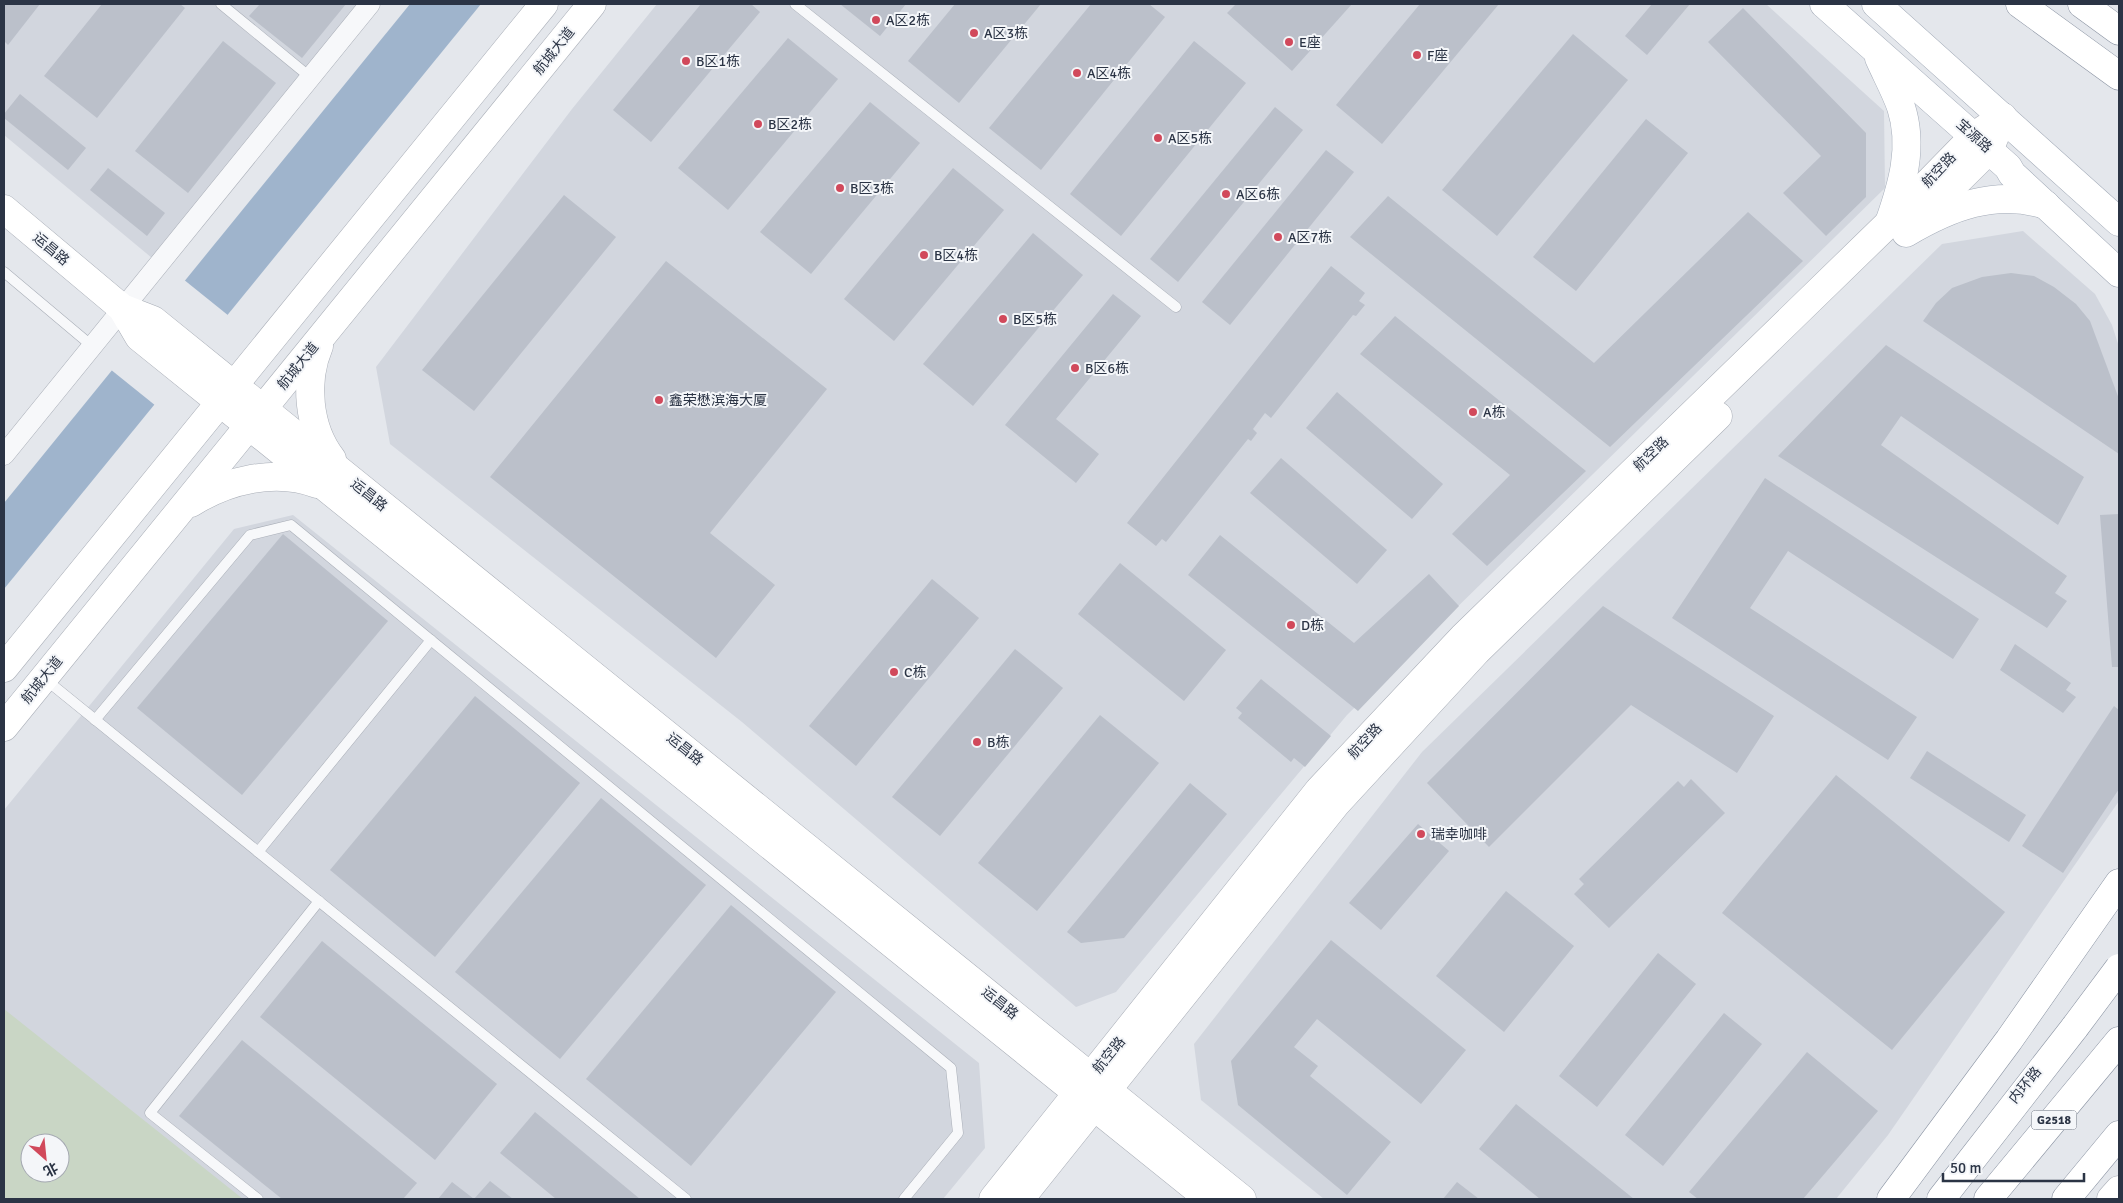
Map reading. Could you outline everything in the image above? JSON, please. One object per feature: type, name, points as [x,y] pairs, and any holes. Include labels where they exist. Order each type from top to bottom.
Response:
[{"type":"main road","points":[[4,668],[544,4]]},
{"type":"main road","name":"航城大道","points":[[4,727],[592,4]]},
{"type":"main road","name":"宝源路","points":[[1824,4],[2008,166],[2012,174],[2119,272]]},
{"type":"main road","points":[[1876,4],[2119,222]]},
{"type":"main road","points":[[2020,4],[2119,76]]},
{"type":"main road","points":[[2082,4],[2119,32]]},
{"type":"main road","points":[[1876,49],[1901,108],[1906,138],[1906,165],[1900,192],[1897,228],[1984,200],[2008,198],[2028,200],[2047,205]]},
{"type":"main road","name":"航空路","points":[[1020,1199],[1093,1091],[1319,790],[1463,637],[1897,228],[1982,143],[2003,117]]},
{"type":"main road","name":"运昌路","points":[[4,210],[226,394],[1093,1091],[1242,1199]]},
{"type":"main road","points":[[181,509],[204,495],[229,485],[257,478],[280,476],[334,481],[329,456],[319,436],[312,414],[310,389],[312,363],[323,335]]},
{"type":"main road","points":[[1891,1199],[2009,1040],[2119,883]]},
{"type":"main road","points":[[1942,1199],[2119,969]]},
{"type":"main road","name":"内环路","points":[[1931,1199],[2119,969]]},
{"type":"main road","name":"G2518","points":[[1988,1199],[2119,1041]]},
{"type":"main road","name":"运昌路","points":[[1093,1091],[1209,1199]]},
{"type":"main road","name":"航空路","points":[[993,1199],[1093,1091]]},
{"type":"main road","points":[[2066,1199],[2119,1135]]},
{"type":"main road","points":[[2111,1199],[2119,1190]]},
{"type":"street","points":[[4,455],[370,4]]},
{"type":"lane","points":[[222,4],[310,77]]},
{"type":"lane","points":[[795,4],[1176,307]]},
{"type":"lane","points":[[4,272],[92,346]]},
{"type":"lane","points":[[95,720],[250,536],[291,525],[951,1068],[958,1133],[904,1199]]},
{"type":"lane","points":[[258,852],[431,640]]},
{"type":"lane","points":[[44,678],[686,1199]]},
{"type":"lane","points":[[258,1199],[150,1113],[319,901]]},
{"type":"shaded area","points":[[4,4],[370,4],[158,263],[4,135]]},
{"type":"shaded area","points":[[657,4],[1766,4],[1884,111],[1885,188],[1347,715],[1116,992],[1076,1007],[742,722],[390,444],[376,367],[572,109]]},
{"type":"shaded area","points":[[2023,231],[2095,294],[2112,325],[2119,347],[2119,801],[1888,1135],[1836,1199],[1324,1199],[1201,1100],[1194,1044],[1422,752],[1942,244]]},
{"type":"shaded area","points":[[293,515],[979,1063],[985,1148],[943,1199],[4,1199],[4,810],[234,529]]},
{"type":"green space","points":[[4,1009],[243,1199],[4,1199]]},
{"type":"water","points":[[410,4],[481,4],[4,589],[4,503]]},
{"type":"pier","points":[[183,279],[229,316],[156,406],[110,369]]},
{"type":"building","points":[[4,4],[40,4],[8,45],[4,41]]},
{"type":"building","points":[[102,4],[180,4],[185,8],[97,118],[44,76]]},
{"type":"building","points":[[260,4],[346,4],[302,58],[249,16]]},
{"type":"building","name":"B区1栋","points":[[701,4],[751,4],[760,12],[651,142],[613,110]]},
{"type":"building","name":"A区2栋","points":[[840,4],[906,4],[880,36]]},
{"type":"building","name":"A区3栋","points":[[955,4],[1041,4],[959,103],[908,61]]},
{"type":"building","name":"A区4栋","points":[[1091,4],[1149,4],[1165,17],[1041,170],[989,128]]},
{"type":"building","name":"E座","points":[[1236,4],[1352,4],[1292,71],[1227,13]]},
{"type":"building","name":"F座","points":[[1420,4],[1499,4],[1382,144],[1336,105]]},
{"type":"building","points":[[1652,4],[1690,4],[1647,55],[1625,36]]},
{"type":"building","points":[[1743,8],[1866,133],[1866,197],[1826,236],[1783,193],[1821,156],[1708,42]]},
{"type":"building","points":[[1573,34],[1628,80],[1497,236],[1442,190]]},
{"type":"building","name":"B区2栋","points":[[788,38],[838,79],[728,210],[678,168]]},
{"type":"building","points":[[223,41],[276,83],[188,193],[135,151]]},
{"type":"building","name":"A区5栋","points":[[1194,41],[1246,83],[1121,236],[1070,194]]},
{"type":"building","points":[[20,94],[86,148],[68,170],[4,118],[4,114]]},
{"type":"building","name":"B区3栋","points":[[870,102],[920,143],[811,274],[760,232]]},
{"type":"building","name":"A区6栋","points":[[1275,107],[1303,130],[1178,282],[1150,259]]},
{"type":"building","points":[[1646,119],[1688,153],[1576,291],[1533,257]]},
{"type":"building","name":"A区7栋","points":[[1326,150],[1354,172],[1230,325],[1202,302]]},
{"type":"building","points":[[108,168],[165,213],[147,236],[90,190]]},
{"type":"building","name":"B区4栋","points":[[953,168],[1004,210],[894,341],[844,299]]},
{"type":"building","points":[[564,195],[616,237],[474,411],[422,370]]},
{"type":"building","points":[[1388,196],[1594,363],[1748,212],[1803,261],[1610,447],[1350,237]]},
{"type":"building","name":"B区5栋","points":[[1033,233],[1083,275],[973,406],[923,364]]},
{"type":"building","points":[[666,261],[827,389],[710,533],[775,585],[716,658],[490,477]]},
{"type":"building","points":[[1331,266],[1365,293],[1359,301],[1365,305],[1356,316],[1353,315],[1271,418],[1265,413],[1253,429],[1257,433],[1251,441],[1248,439],[1166,542],[1162,539],[1156,546],[1127,523]]},
{"type":"building","points":[[2011,273],[2034,276],[2054,287],[2076,304],[2090,321],[2119,399],[2119,454],[1923,321],[1936,303],[1952,288],[1982,277]]},
{"type":"building","name":"B区6栋","points":[[1113,294],[1141,316],[1056,419],[1099,454],[1076,483],[1005,425]]},
{"type":"building","name":"A栋","points":[[1395,316],[1586,471],[1487,566],[1452,534],[1510,475],[1360,354]]},
{"type":"building","points":[[1886,345],[2084,477],[2058,525],[1901,416],[1881,445],[2067,576],[2055,593],[2067,601],[2047,628],[1778,456]]},
{"type":"building","points":[[1337,392],[1443,484],[1412,519],[1306,428]]},
{"type":"building","points":[[1281,458],[1387,550],[1357,584],[1250,493]]},
{"type":"building","points":[[1765,478],[1979,619],[1953,659],[1788,551],[1750,608],[1917,717],[1888,760],[1672,618]]},
{"type":"building","points":[[2119,514],[2119,667],[2112,667],[2100,515]]},
{"type":"building","points":[[283,534],[388,621],[242,795],[137,708]]},
{"type":"building","name":"D栋","points":[[1220,535],[1354,643],[1429,574],[1459,606],[1358,711],[1188,575]]},
{"type":"building","points":[[1120,563],[1226,650],[1184,701],[1078,614]]},
{"type":"building","name":"C栋","points":[[932,579],[979,618],[856,766],[809,726]]},
{"type":"building","points":[[1603,606],[1774,716],[1737,773],[1631,705],[1489,847],[1427,783]]},
{"type":"building","points":[[2015,644],[2071,683],[2066,690],[2076,697],[2063,713],[2000,670]]},
{"type":"building","name":"B栋","points":[[1015,649],[1063,688],[940,836],[892,797]]},
{"type":"building","points":[[1261,679],[1331,736],[1305,767],[1294,758],[1291,762],[1238,718],[1242,713],[1236,708]]},
{"type":"building","points":[[475,696],[580,783],[435,957],[330,870]]},
{"type":"building","points":[[2114,706],[2119,710],[2119,789],[2063,873],[2022,846]]},
{"type":"building","points":[[1100,715],[1159,763],[1037,911],[978,863]]},
{"type":"building","points":[[1927,751],[2026,815],[2009,842],[1910,778]]},
{"type":"building","points":[[1836,775],[2005,912],[1892,1050],[1722,913]]},
{"type":"building","points":[[1691,779],[1725,813],[1609,928],[1574,894],[1584,884],[1579,879],[1678,781],[1684,787]]},
{"type":"building","points":[[1190,783],[1227,814],[1124,938],[1081,943],[1067,932]]},
{"type":"building","points":[[601,798],[706,885],[560,1059],[455,972]]},
{"type":"building","points":[[1418,824],[1449,851],[1381,930],[1349,903]]},
{"type":"building","points":[[1506,891],[1574,946],[1504,1032],[1436,976]]},
{"type":"building","points":[[731,905],[836,992],[691,1166],[586,1079]]},
{"type":"building","points":[[1331,940],[1466,1050],[1421,1104],[1317,1019],[1294,1047],[1318,1066],[1310,1076],[1391,1142],[1347,1195],[1238,1105],[1231,1061]]},
{"type":"building","points":[[322,941],[497,1084],[435,1160],[260,1017]]},
{"type":"building","points":[[1658,953],[1696,984],[1597,1107],[1559,1076]]},
{"type":"building","points":[[1724,1013],[1762,1044],[1663,1166],[1625,1135]]},
{"type":"building","points":[[242,1040],[417,1183],[403,1199],[282,1199],[179,1116]]},
{"type":"building","points":[[1807,1052],[1878,1111],[1803,1199],[1698,1199],[1689,1192]]},
{"type":"building","points":[[1516,1104],[1634,1199],[1540,1199],[1479,1149]]},
{"type":"building","points":[[535,1112],[640,1199],[556,1199],[500,1153]]},
{"type":"building","points":[[490,1181],[513,1199],[474,1199]]},
{"type":"building","points":[[452,1182],[474,1199],[438,1199]]},
{"type":"building","points":[[1457,1182],[1479,1199],[1443,1199]]},
{"type":"place","name":"A区2栋","points":[[876,20]]},
{"type":"place","name":"A区3栋","points":[[974,33]]},
{"type":"place","name":"E座","points":[[1289,42]]},
{"type":"place","name":"F座","points":[[1417,55]]},
{"type":"place","name":"B区1栋","points":[[686,61]]},
{"type":"place","name":"A区4栋","points":[[1077,73]]},
{"type":"place","name":"B区2栋","points":[[758,124]]},
{"type":"place","name":"A区5栋","points":[[1158,138]]},
{"type":"place","name":"B区3栋","points":[[840,188]]},
{"type":"place","name":"A区6栋","points":[[1226,194]]},
{"type":"place","name":"A区7栋","points":[[1278,237]]},
{"type":"place","name":"B区4栋","points":[[924,255]]},
{"type":"place","name":"B区5栋","points":[[1003,319]]},
{"type":"place","name":"B区6栋","points":[[1075,368]]},
{"type":"place","name":"鑫荣懋滨海大厦","points":[[659,400]]},
{"type":"place","name":"A栋","points":[[1473,412]]},
{"type":"place","name":"D栋","points":[[1291,625]]},
{"type":"place","name":"C栋","points":[[894,672]]},
{"type":"place","name":"B栋","points":[[977,742]]},
{"type":"place","name":"瑞幸咖啡","points":[[1421,834]]}]
